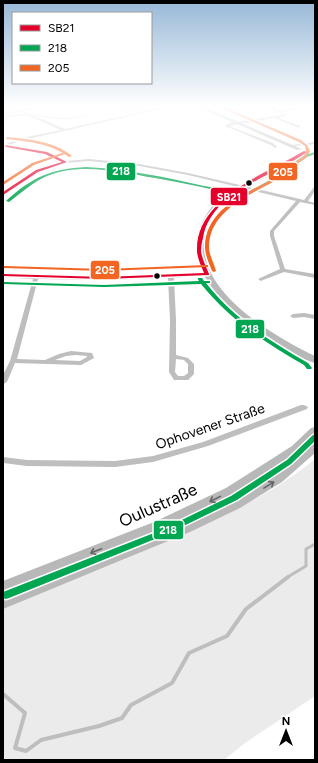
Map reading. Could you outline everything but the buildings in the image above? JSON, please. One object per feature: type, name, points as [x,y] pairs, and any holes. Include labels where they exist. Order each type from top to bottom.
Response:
[{"type":"main road","points":[[280,141],[310,150]]},
{"type":"main road","points":[[280,141],[310,150]]},
{"type":"main road","points":[[310,150],[279,169],[243,187],[213,209],[202,226],[199,247],[207,274],[213,284],[236,310],[269,335],[314,360]]},
{"type":"main road","points":[[267,174],[269,171],[310,150]]},
{"type":"main road","points":[[284,456],[315,426]]},
{"type":"main road","name":"Oulustraße","points":[[3,588],[159,526],[230,491],[296,449],[315,431]]},
{"type":"main road","name":"Oulustraße","points":[[3,602],[185,528],[236,504],[278,479],[315,446]]},
{"type":"street","points":[[4,146],[17,141]]},
{"type":"street","points":[[264,141],[275,147]]},
{"type":"street","points":[[294,145],[310,150]]},
{"type":"street","points":[[4,146],[52,155],[62,158],[65,162]]},
{"type":"street","points":[[298,158],[310,150]]},
{"type":"street","points":[[3,194],[37,171],[65,162],[104,161],[200,177],[315,204]]},
{"type":"street","points":[[305,202],[315,188]]},
{"type":"street","points":[[283,270],[272,231],[298,201]]},
{"type":"street","points":[[261,279],[283,270],[315,276]]},
{"type":"street","points":[[3,275],[36,277],[171,277],[207,274]]},
{"type":"street","points":[[3,380],[13,361],[36,277]]},
{"type":"street","points":[[171,277],[173,356]]},
{"type":"street","points":[[293,316],[315,316]]},
{"type":"street","points":[[13,361],[46,362],[81,363],[87,362],[91,358],[90,354],[68,353],[46,362]]},
{"type":"street","name":"Ophovener Straße","points":[[3,460],[27,463],[115,464],[153,459],[205,444],[304,407]]},
{"type":"shaded area","points":[[315,459],[315,696],[245,743],[224,760],[3,760],[3,608],[125,559],[229,513],[273,489]]},
{"type":"waterway","points":[[286,578],[306,566],[306,549],[315,544]]},
{"type":"waterway","points":[[3,694],[25,713],[15,748],[26,751],[41,740],[99,726],[122,718],[131,705],[172,683],[189,653],[227,636],[246,609],[288,577]]},
{"type":"transit line","name":"205","points":[[29,141],[48,145],[63,151],[70,156]]},
{"type":"transit line","name":"205","points":[[214,271],[207,248],[208,235],[212,224],[229,206],[250,192],[272,181],[275,177],[305,157],[308,151],[306,146],[299,141]]},
{"type":"transit line","name":"SB21","points":[[6,146],[46,153],[65,162]]},
{"type":"transit line","name":"SB21","points":[[207,274],[199,248],[202,230],[210,214],[223,201],[238,190],[305,152]]},
{"type":"transit line","name":"218","points":[[247,194],[271,181],[306,156],[315,153]]},
{"type":"transit line","name":"205","points":[[3,184],[33,164],[63,154]]},
{"type":"transit line","name":"SB21","points":[[3,194],[37,171],[65,162]]},
{"type":"transit line","name":"218","points":[[8,201],[41,177],[59,171],[86,168],[128,172],[241,195]]},
{"type":"transit line","name":"205","points":[[4,267],[104,270],[206,266]]},
{"type":"transit line","name":"SB21","points":[[3,275],[104,278],[207,274]]},
{"type":"transit line","name":"218","points":[[200,279],[223,306],[248,328],[306,364],[309,368]]},
{"type":"transit line","name":"218","points":[[3,283],[104,286],[208,282]]},
{"type":"transit line","name":"218","points":[[6,595],[162,533],[234,498],[289,462],[315,437]]}]
